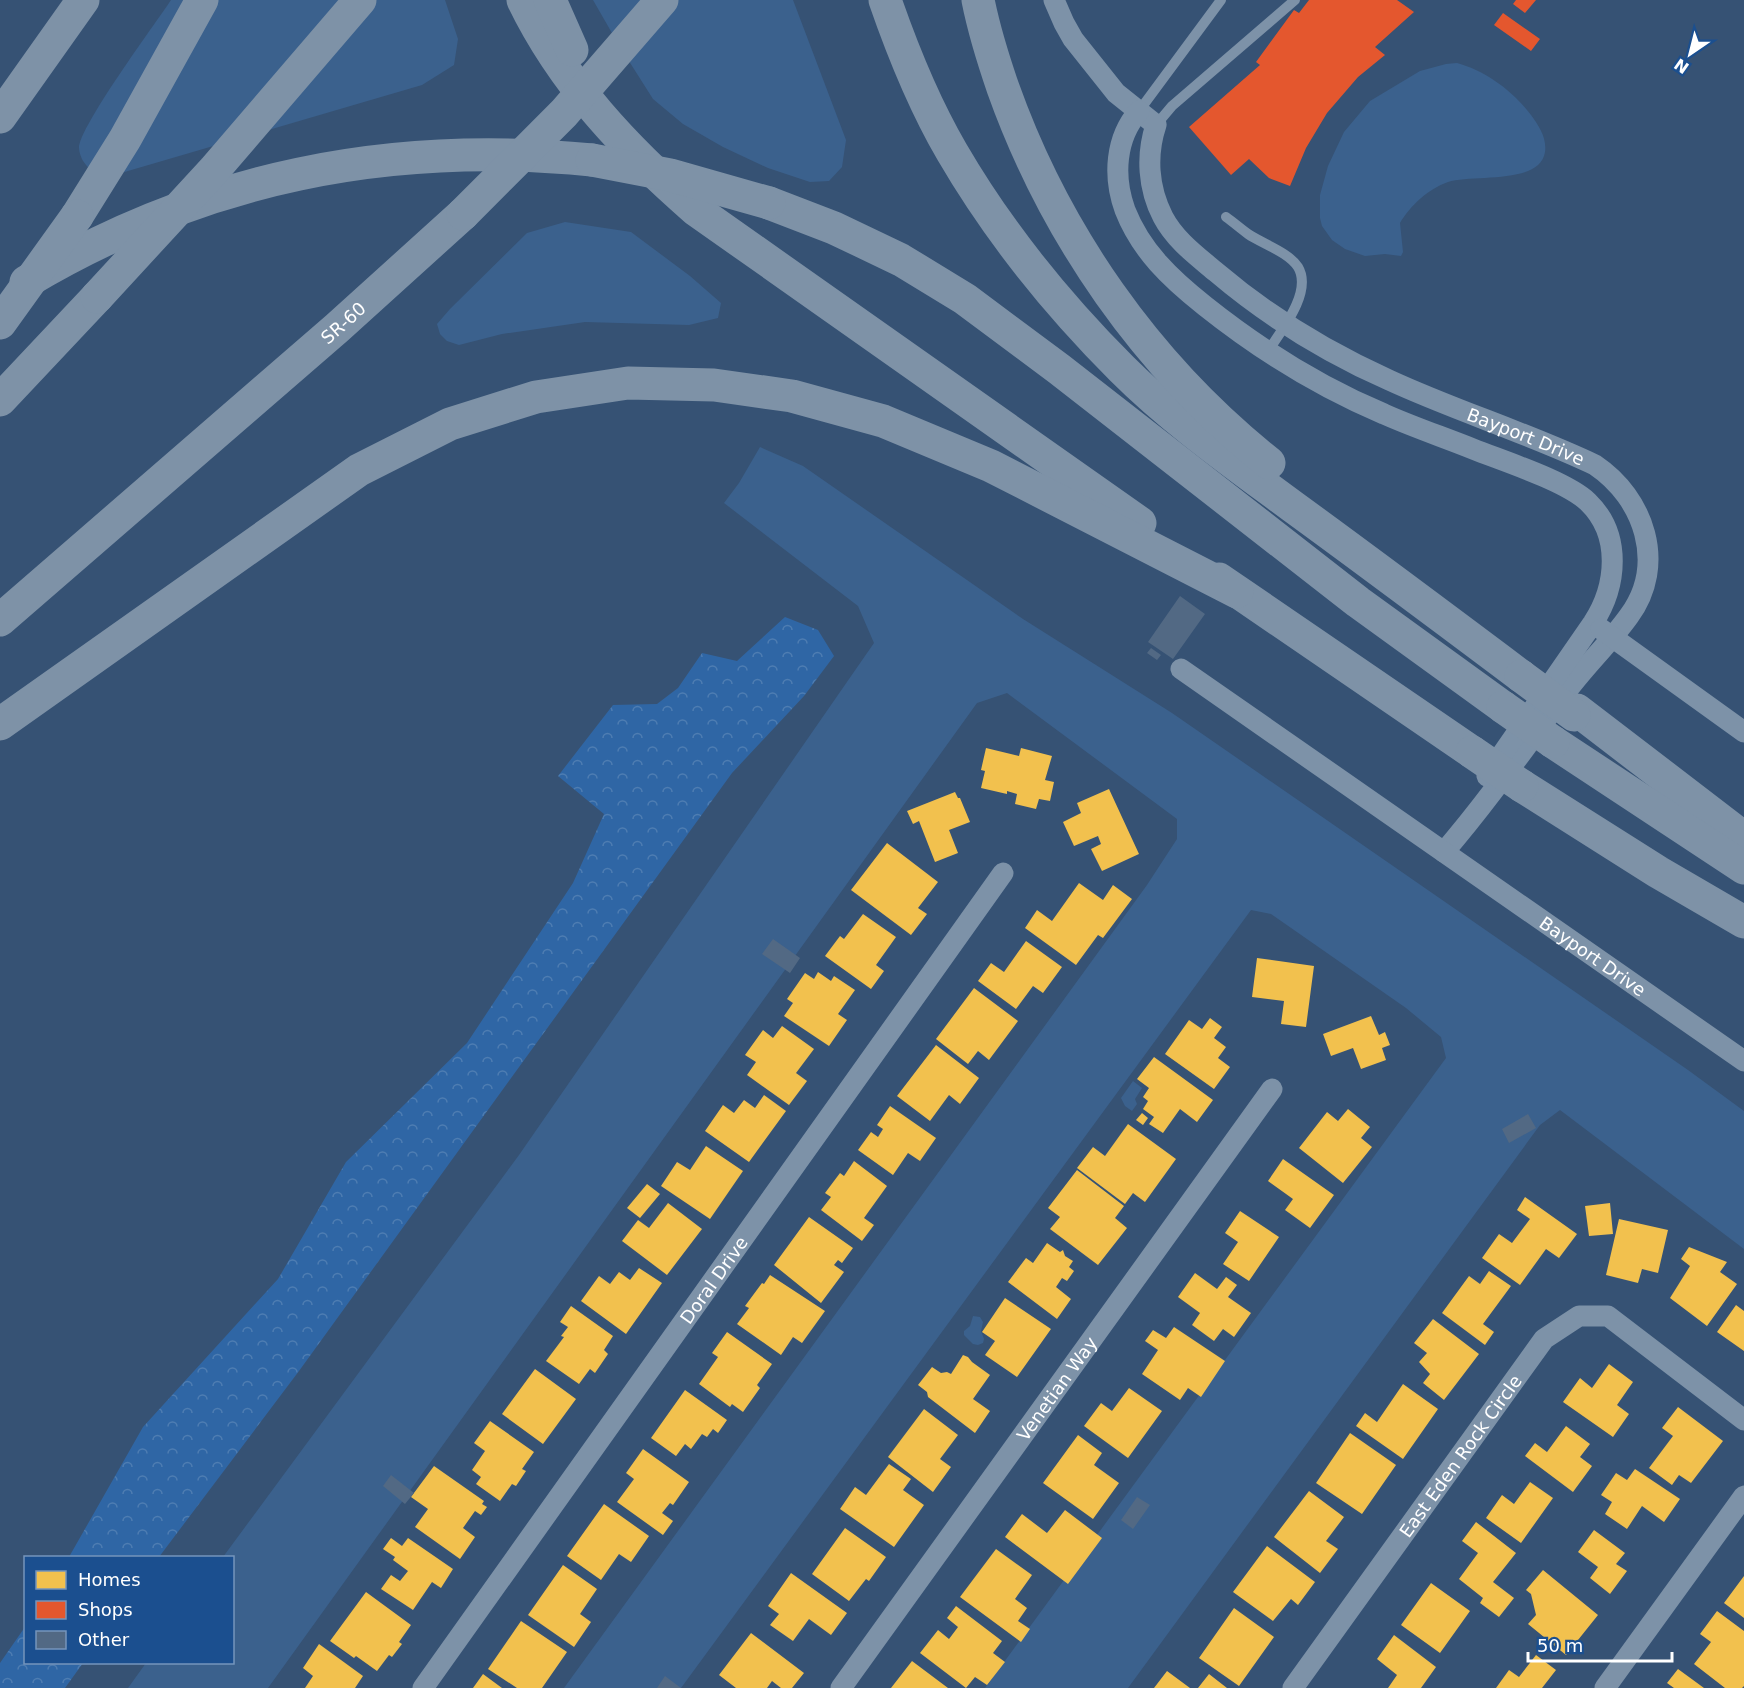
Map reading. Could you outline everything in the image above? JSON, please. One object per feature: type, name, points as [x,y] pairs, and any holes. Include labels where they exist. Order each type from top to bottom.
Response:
[{"type":"highway","points":[[0,117],[83,0]]},
{"type":"highway","points":[[0,323],[77,216],[125,139],[202,0]]},
{"type":"highway","points":[[0,400],[214,170],[360,0]]},
{"type":"highway","points":[[523,0],[549,49],[570,79],[624,143],[688,202],[740,243],[1237,592],[1522,786],[1658,872],[1744,922]]},
{"type":"highway","points":[[550,0],[603,110],[624,143]]},
{"type":"highway","name":"SR-60","points":[[0,620],[337,328],[463,214],[564,113],[662,0]]},
{"type":"highway","points":[[885,0],[910,68],[951,151],[983,201],[1029,265],[1091,337],[1123,370],[1200,437],[1524,673],[1744,838]]},
{"type":"highway","points":[[978,0],[1001,81],[1038,172],[1088,261],[1115,302],[1146,342],[1207,409],[1250,448],[1524,673]]},
{"type":"highway","points":[[0,299],[52,267],[120,233],[214,195],[278,178],[356,162],[401,157],[535,154],[592,160],[670,176],[769,203],[834,228],[901,260],[965,298],[1358,602],[1553,742],[1744,868]]},
{"type":"highway","points":[[0,724],[358,470],[461,421],[536,397],[628,383],[714,385],[792,396],[883,421],[992,466],[1237,592]]},
{"type":"street","points":[[1054,0],[1073,39],[1116,93],[1156,124]]},
{"type":"street","name":"Bayport Drive","points":[[1138,111],[1124,132],[1119,152],[1118,172],[1122,201],[1135,232],[1150,255],[1172,278],[1268,351],[1318,382],[1368,406],[1560,484],[1588,501],[1604,523],[1611,543],[1612,573],[1608,593],[1600,612],[1468,803],[1444,852]]},
{"type":"street","name":"Bayport Drive","points":[[1156,124],[1150,151],[1150,166],[1154,195],[1164,219],[1173,232],[1195,254],[1252,302],[1332,353],[1391,381],[1595,465],[1618,484],[1640,517],[1646,537],[1648,560],[1643,586],[1630,614],[1573,682],[1480,810],[1444,852]]},
{"type":"street","points":[[1593,623],[1744,732]]},
{"type":"street","points":[[1181,669],[1444,852]]},
{"type":"street","name":"Bayport Drive","points":[[1444,852],[1744,1061]]},
{"type":"street","name":"Doral Drive","points":[[423,1688],[1003,873]]},
{"type":"street","name":"Venetian Way","points":[[841,1688],[1272,1089]]},
{"type":"street","name":"East Eden Rock Circle","points":[[1293,1688],[1544,1339],[1579,1316],[1608,1316],[1744,1420]]},
{"type":"street","points":[[1605,1688],[1744,1496]]},
{"type":"lane","points":[[1138,111],[1221,0]]},
{"type":"lane","points":[[1156,124],[1172,106],[1295,0]]},
{"type":"lane","points":[[1226,217],[1249,234],[1288,257],[1298,267],[1303,283],[1299,299],[1286,325],[1268,351]]},
{"type":"green space","points":[[785,617],[818,630],[834,656],[804,696],[732,773],[299,1371],[160,1556],[70,1556],[143,1427],[278,1279],[346,1162],[467,1043],[573,883],[604,814],[558,776],[613,705],[657,704],[678,688],[702,653],[737,661]]},
{"type":"green space","points":[[24,1628],[24,1664],[82,1664],[65,1688],[0,1688],[0,1663]]},
{"type":"shaded area","points":[[171,0],[445,0],[458,39],[454,65],[422,85],[104,178],[84,163],[79,148],[82,137],[104,98]]},
{"type":"shaded area","points":[[593,0],[649,0],[616,40]]},
{"type":"shaded area","points":[[675,0],[793,0],[846,140],[842,167],[829,181],[810,182],[768,168],[723,147],[683,124],[653,99],[627,58]]},
{"type":"shaded area","points":[[1457,63],[1478,71],[1498,83],[1524,106],[1544,137],[1545,152],[1540,162],[1519,174],[1459,180],[1433,189],[1414,204],[1400,223],[1403,252],[1401,256],[1385,254],[1365,256],[1345,249],[1332,240],[1322,226],[1320,218],[1320,195],[1328,166],[1344,132],[1370,101],[1420,71]]},
{"type":"shaded area","points":[[565,222],[631,232],[690,276],[721,303],[718,318],[689,325],[585,322],[502,334],[459,345],[447,341],[440,334],[437,324],[527,233]]},
{"type":"shaded area","points":[[760,447],[803,466],[1023,619],[1172,713],[1744,1111],[1744,1249],[1560,1110],[1540,1125],[1128,1688],[985,1688],[1446,1058],[1441,1037],[1406,1008],[1271,914],[1251,910],[681,1688],[564,1688],[1147,885],[1177,839],[1177,819],[1007,693],[977,703],[268,1688],[128,1688],[145,1664],[234,1664],[234,1556],[224,1556],[519,1155],[874,643],[858,606],[724,503],[739,483]]},
{"type":"shaded area","points":[[1133,1081],[1142,1088],[1135,1099],[1137,1104],[1132,1111],[1125,1106],[1121,1098]]},
{"type":"shaded area","points":[[973,1316],[980,1317],[983,1322],[981,1331],[984,1339],[983,1343],[978,1345],[973,1344],[964,1335]]},
{"type":"building: Homes","points":[[986,748],[1019,756],[1021,748],[1052,756],[1045,780],[1054,782],[1050,801],[1039,799],[1036,809],[1015,804],[1017,794],[981,788],[985,771],[981,770]]},
{"type":"building: Homes","points":[[1109,789],[1139,854],[1102,871],[1091,849],[1101,844],[1098,836],[1074,846],[1063,822],[1081,813],[1077,803]]},
{"type":"building: Homes","points":[[955,792],[970,822],[949,830],[958,853],[935,862],[919,821],[913,824],[907,811]]},
{"type":"building: Homes","points":[[887,843],[938,882],[918,908],[927,914],[911,935],[851,890]]},
{"type":"building: Homes","points":[[1079,883],[1103,900],[1113,885],[1132,899],[1103,938],[1098,935],[1076,965],[1025,928],[1037,910],[1052,921]]},
{"type":"building: Homes","points":[[863,914],[896,937],[876,965],[884,971],[871,989],[825,956],[840,936],[844,939]]},
{"type":"building: Homes","points":[[1026,941],[1062,967],[1043,993],[1033,986],[1016,1009],[978,981],[991,963],[1004,972]]},
{"type":"building: Homes","points":[[1257,958],[1314,966],[1306,1027],[1281,1024],[1284,1001],[1252,997]]},
{"type":"building: Homes","points":[[818,972],[831,981],[834,976],[855,990],[838,1014],[847,1020],[829,1046],[784,1016],[793,1003],[787,999],[805,973],[814,979]]},
{"type":"building: Homes","points":[[974,988],[1018,1021],[989,1060],[978,1051],[968,1064],[936,1039]]},
{"type":"building: Homes","points":[[1371,1016],[1379,1035],[1385,1032],[1390,1045],[1382,1048],[1386,1060],[1361,1069],[1353,1048],[1331,1056],[1323,1034]]},
{"type":"building: Homes","points":[[1210,1018],[1222,1027],[1214,1038],[1226,1047],[1218,1058],[1230,1067],[1214,1089],[1165,1054],[1189,1020],[1202,1029]]},
{"type":"building: Homes","points":[[782,1026],[814,1049],[796,1073],[807,1081],[789,1105],[747,1075],[756,1062],[745,1055],[763,1030],[773,1038]]},
{"type":"building: Homes","points":[[936,1045],[979,1078],[960,1104],[949,1095],[930,1121],[897,1096]]},
{"type":"building: Homes","points":[[1154,1057],[1213,1100],[1197,1122],[1180,1109],[1163,1133],[1149,1124],[1154,1117],[1143,1109],[1148,1101],[1143,1097],[1149,1088],[1137,1079]]},
{"type":"building: Homes","points":[[764,1095],[786,1111],[749,1162],[705,1131],[723,1105],[734,1113],[744,1100],[755,1108]]},
{"type":"building: Homes","points":[[890,1106],[936,1138],[920,1161],[908,1153],[893,1175],[858,1150],[871,1132],[878,1137],[883,1129],[877,1125]]},
{"type":"building: Homes","points":[[1348,1109],[1370,1127],[1361,1138],[1372,1147],[1343,1183],[1299,1148],[1327,1112],[1338,1121]]},
{"type":"building: Homes","points":[[1142,1113],[1148,1118],[1143,1125],[1136,1120]]},
{"type":"building: Homes","points":[[1128,1124],[1176,1159],[1145,1202],[1133,1193],[1125,1204],[1077,1168],[1093,1147],[1105,1156]]},
{"type":"building: Homes","points":[[706,1146],[743,1171],[710,1219],[661,1186],[677,1162],[690,1170]]},
{"type":"building: Homes","points":[[1283,1159],[1334,1195],[1310,1228],[1285,1210],[1293,1199],[1268,1181]]},
{"type":"building: Homes","points":[[854,1161],[887,1186],[864,1218],[874,1225],[862,1241],[821,1210],[831,1197],[825,1193],[840,1173],[844,1176]]},
{"type":"building: Homes","points":[[1077,1170],[1124,1206],[1115,1218],[1127,1228],[1098,1265],[1050,1229],[1060,1217],[1048,1208]]},
{"type":"building: Homes","points":[[647,1184],[660,1194],[640,1218],[627,1208]]},
{"type":"building: Homes","points":[[1525,1197],[1577,1234],[1559,1258],[1546,1249],[1520,1285],[1482,1258],[1499,1234],[1512,1243],[1530,1219],[1517,1210]]},
{"type":"building: Homes","points":[[668,1203],[702,1229],[667,1275],[622,1241],[638,1220],[649,1228]]},
{"type":"building: Homes","points":[[1610,1203],[1613,1234],[1589,1236],[1585,1206]]},
{"type":"building: Homes","points":[[1240,1211],[1279,1237],[1249,1281],[1223,1264],[1238,1242],[1225,1233]]},
{"type":"building: Homes","points":[[809,1217],[853,1248],[842,1263],[838,1260],[834,1265],[844,1272],[821,1303],[774,1265]]},
{"type":"building: Homes","points":[[1619,1219],[1668,1230],[1658,1273],[1642,1269],[1638,1283],[1606,1275]]},
{"type":"building: Homes","points":[[1047,1243],[1060,1252],[1063,1250],[1065,1256],[1073,1261],[1069,1267],[1074,1271],[1067,1281],[1062,1278],[1056,1287],[1071,1299],[1057,1319],[1008,1282],[1026,1258],[1033,1263]]},
{"type":"building: Homes","points":[[1689,1247],[1727,1262],[1720,1272],[1737,1284],[1707,1326],[1670,1298],[1690,1266],[1681,1259]]},
{"type":"building: Homes","points":[[639,1268],[662,1283],[626,1334],[581,1301],[599,1276],[610,1284],[619,1272],[630,1280]]},
{"type":"building: Homes","points":[[1489,1271],[1511,1286],[1483,1324],[1494,1332],[1485,1345],[1442,1313],[1469,1276],[1480,1284]]},
{"type":"building: Homes","points":[[1195,1273],[1217,1289],[1226,1277],[1237,1285],[1228,1297],[1251,1313],[1234,1337],[1223,1329],[1214,1341],[1192,1325],[1200,1313],[1178,1297]]},
{"type":"building: Homes","points":[[770,1275],[825,1311],[802,1343],[793,1337],[781,1355],[737,1324],[749,1308],[745,1306]]},
{"type":"building: Homes","points":[[1005,1298],[1051,1329],[1017,1377],[985,1355],[995,1341],[982,1332]]},
{"type":"building: Homes","points":[[1736,1305],[1744,1311],[1744,1351],[1717,1332]]},
{"type":"building: Homes","points":[[571,1306],[613,1336],[604,1350],[608,1354],[595,1373],[590,1369],[579,1384],[546,1361],[564,1337],[561,1336],[568,1327],[560,1322]]},
{"type":"building: Homes","points":[[1433,1319],[1479,1354],[1444,1400],[1423,1383],[1430,1374],[1419,1362],[1427,1353],[1414,1343]]},
{"type":"building: Homes","points":[[1174,1327],[1225,1361],[1201,1397],[1188,1388],[1180,1400],[1142,1374],[1158,1350],[1145,1341],[1153,1330],[1166,1338]]},
{"type":"building: Homes","points":[[727,1332],[772,1364],[757,1385],[760,1388],[743,1412],[732,1404],[730,1407],[699,1384],[718,1357],[712,1353]]},
{"type":"building: Homes","points":[[963,1355],[990,1375],[973,1399],[990,1411],[975,1433],[928,1397],[927,1392],[918,1385],[932,1367],[941,1373],[951,1374]]},
{"type":"building: Homes","points":[[1609,1364],[1633,1382],[1617,1405],[1629,1414],[1613,1437],[1563,1402],[1580,1378],[1592,1388]]},
{"type":"building: Homes","points":[[535,1369],[576,1399],[543,1444],[502,1414]]},
{"type":"building: Homes","points":[[1403,1384],[1438,1409],[1403,1459],[1356,1426],[1365,1413],[1377,1422]]},
{"type":"building: Homes","points":[[1129,1388],[1162,1411],[1128,1458],[1084,1426],[1101,1403],[1112,1411]]},
{"type":"building: Homes","points":[[685,1390],[727,1420],[718,1433],[713,1429],[707,1437],[702,1434],[691,1449],[685,1444],[676,1456],[651,1438]]},
{"type":"building: Homes","points":[[1678,1407],[1723,1441],[1691,1483],[1679,1475],[1672,1485],[1649,1468],[1673,1436],[1662,1428]]},
{"type":"building: Homes","points":[[924,1409],[958,1435],[940,1459],[951,1467],[933,1492],[888,1457]]},
{"type":"building: Homes","points":[[490,1421],[534,1452],[522,1469],[526,1471],[516,1486],[512,1484],[500,1501],[476,1484],[481,1477],[472,1470],[485,1451],[474,1443]]},
{"type":"building: Homes","points":[[1566,1426],[1590,1444],[1580,1457],[1592,1466],[1573,1492],[1525,1456],[1535,1443],[1547,1452]]},
{"type":"building: Homes","points":[[1350,1433],[1396,1465],[1362,1514],[1316,1483]]},
{"type":"building: Homes","points":[[1078,1435],[1102,1453],[1094,1465],[1119,1483],[1093,1519],[1043,1483]]},
{"type":"building: Homes","points":[[643,1449],[689,1482],[673,1505],[670,1503],[662,1513],[673,1521],[663,1535],[617,1502],[634,1479],[626,1473]]},
{"type":"building: Homes","points":[[889,1464],[911,1479],[903,1490],[924,1505],[894,1547],[840,1509],[855,1487],[866,1495]]},
{"type":"building: Homes","points":[[434,1466],[484,1501],[482,1504],[487,1507],[481,1515],[475,1511],[463,1528],[475,1537],[460,1559],[415,1527],[428,1509],[411,1497]]},
{"type":"building: Homes","points":[[1635,1469],[1680,1499],[1664,1522],[1642,1506],[1627,1529],[1605,1514],[1612,1502],[1601,1495],[1616,1473],[1627,1480]]},
{"type":"building: Homes","points":[[1530,1482],[1553,1498],[1521,1543],[1486,1518],[1502,1495],[1514,1504]]},
{"type":"building: Homes","points":[[1309,1491],[1344,1517],[1326,1541],[1338,1549],[1320,1573],[1274,1537]]},
{"type":"building: Homes","points":[[604,1504],[649,1536],[631,1562],[619,1554],[601,1580],[567,1556]]},
{"type":"building: Homes","points":[[1065,1510],[1102,1538],[1068,1584],[1005,1537],[1022,1514],[1047,1533]]},
{"type":"building: Homes","points":[[1476,1522],[1516,1553],[1493,1582],[1514,1598],[1499,1617],[1480,1603],[1483,1598],[1459,1579],[1478,1553],[1462,1541]]},
{"type":"building: Homes","points":[[845,1528],[886,1557],[869,1581],[866,1579],[849,1601],[812,1574]]},
{"type":"building: Homes","points":[[1594,1530],[1625,1553],[1616,1564],[1627,1571],[1610,1594],[1590,1578],[1598,1567],[1578,1552]]},
{"type":"building: Homes","points":[[391,1538],[402,1546],[408,1538],[453,1569],[441,1588],[432,1582],[413,1610],[381,1589],[391,1575],[400,1581],[408,1571],[393,1560],[395,1557],[383,1549]]},
{"type":"building: Homes","points":[[1267,1546],[1315,1582],[1298,1605],[1291,1599],[1273,1621],[1233,1592]]},
{"type":"building: Homes","points":[[996,1549],[1032,1575],[1015,1599],[1027,1608],[1018,1621],[1030,1629],[1021,1642],[960,1597]]},
{"type":"building: Homes","points":[[563,1565],[597,1589],[580,1614],[591,1622],[574,1647],[528,1615]]},
{"type":"building: Homes","points":[[1543,1570],[1598,1615],[1566,1655],[1528,1624],[1536,1615],[1531,1594],[1526,1590]]},
{"type":"building: Homes","points":[[791,1573],[847,1613],[831,1635],[809,1619],[793,1641],[770,1625],[779,1614],[768,1606]]},
{"type":"building: Homes","points":[[1744,1576],[1744,1618],[1724,1603]]},
{"type":"building: Homes","points":[[1431,1583],[1470,1611],[1440,1653],[1401,1625]]},
{"type":"building: Homes","points":[[366,1592],[411,1625],[399,1642],[402,1644],[392,1657],[389,1655],[377,1671],[330,1641]]},
{"type":"building: Homes","points":[[956,1606],[1002,1641],[993,1653],[1005,1662],[987,1685],[975,1677],[966,1688],[920,1653],[938,1630],[949,1639],[958,1627],[947,1618]]},
{"type":"building: Homes","points":[[1234,1608],[1274,1637],[1239,1686],[1199,1658]]},
{"type":"building: Homes","points":[[1717,1611],[1744,1631],[1744,1686],[1742,1688],[1725,1688],[1694,1664],[1711,1642],[1700,1634]]},
{"type":"building: Homes","points":[[521,1621],[567,1652],[542,1688],[517,1688],[488,1669]]},
{"type":"building: Homes","points":[[751,1633],[804,1673],[792,1688],[781,1688],[772,1681],[767,1688],[736,1688],[719,1675]]},
{"type":"building: Homes","points":[[1394,1635],[1436,1667],[1421,1688],[1388,1688],[1397,1675],[1377,1659]]},
{"type":"building: Homes","points":[[319,1644],[363,1676],[355,1688],[305,1688],[313,1676],[303,1668]]},
{"type":"building: Homes","points":[[1536,1655],[1556,1670],[1542,1688],[1496,1688],[1509,1670],[1519,1677]]},
{"type":"building: Homes","points":[[912,1661],[948,1688],[891,1688]]},
{"type":"building: Homes","points":[[1678,1669],[1704,1688],[1674,1688],[1667,1683]]},
{"type":"building: Homes","points":[[1167,1671],[1190,1688],[1154,1688]]},
{"type":"building: Homes","points":[[483,1674],[502,1688],[473,1688]]},
{"type":"building: Homes","points":[[1209,1674],[1227,1688],[1198,1688]]},
{"type":"building: Shops","points":[[1309,0],[1397,0],[1414,12],[1375,47],[1385,55],[1358,77],[1327,113],[1306,148],[1290,186],[1269,178],[1249,159],[1231,175],[1189,127],[1260,65],[1256,62],[1294,10],[1299,13]]},
{"type":"building: Shops","points":[[1516,0],[1536,0],[1525,13],[1513,4]]},
{"type":"building: Shops","points":[[1503,13],[1540,39],[1531,51],[1494,25]]},
{"type":"building: Other","points":[[1180,596],[1205,614],[1173,659],[1148,642]]},
{"type":"building: Other","points":[[1151,648],[1161,655],[1157,660],[1147,653]]},
{"type":"building: Other","points":[[773,939],[800,958],[790,973],[762,954]]},
{"type":"building: Other","points":[[1528,1114],[1536,1128],[1509,1143],[1502,1129]]},
{"type":"building: Other","points":[[391,1475],[414,1493],[405,1504],[383,1486]]},
{"type":"building: Other","points":[[1137,1497],[1150,1505],[1133,1529],[1121,1520]]},
{"type":"building: Other","points":[[665,1676],[681,1688],[657,1688]]}]
